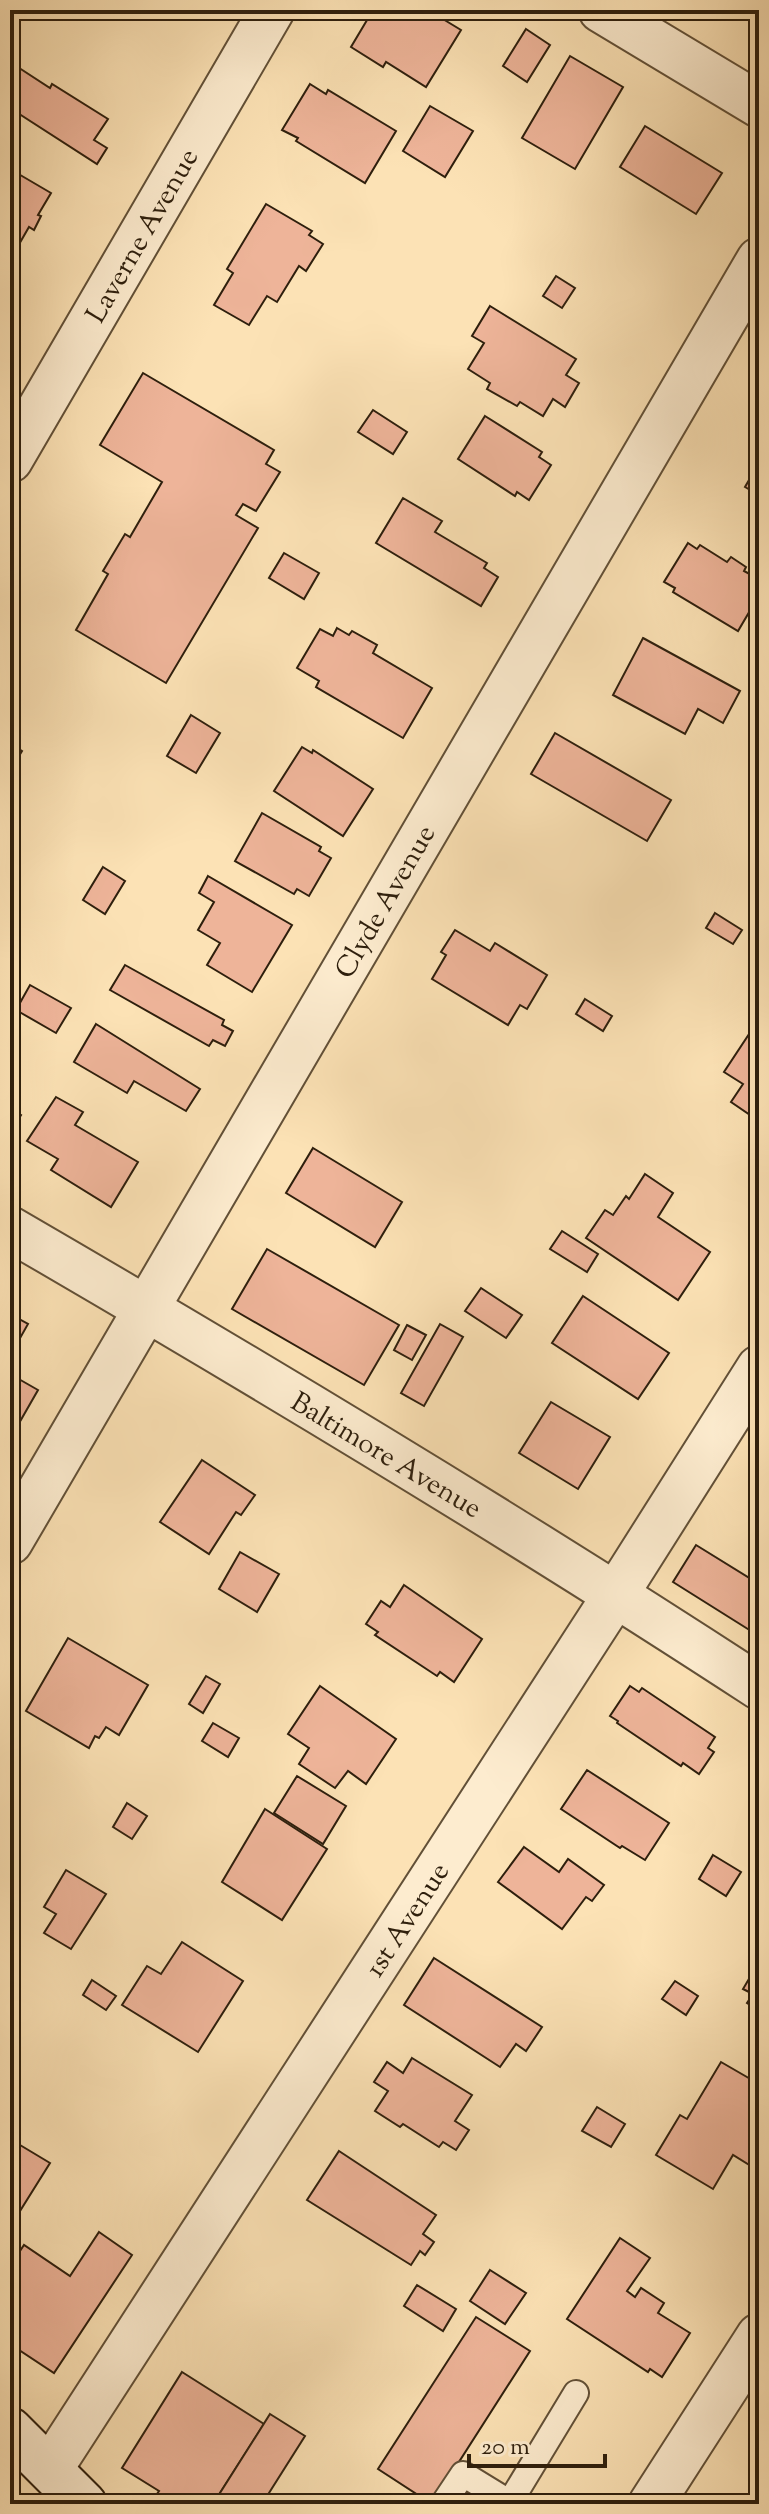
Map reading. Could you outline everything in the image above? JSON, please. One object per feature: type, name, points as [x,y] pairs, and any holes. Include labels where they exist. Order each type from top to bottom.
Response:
[{"type":"street","name":"Laverne Avenue","points":[[10,460],[272,10]]},
{"type":"street","points":[[601,10],[759,105]]},
{"type":"street","name":"Clyde Avenue","points":[[10,1542],[759,260]]},
{"type":"street","name":"Baltimore Avenue","points":[[10,1229],[146,1308],[616,1594],[759,1687]]},
{"type":"street","name":"1st Avenue","points":[[50,2469],[759,1368]]},
{"type":"street","points":[[651,2504],[759,2336]]},
{"type":"street","points":[[10,2430],[84,2504]]},
{"type":"lane","points":[[443,2504],[463,2474],[511,2503],[576,2393]]},
{"type":"building","points":[[373,10],[428,10],[461,30],[426,87],[386,62],[383,67],[351,47]]},
{"type":"building","points":[[526,29],[550,45],[527,82],[503,66]]},
{"type":"building","points":[[570,56],[623,87],[575,169],[522,138]]},
{"type":"building","points":[[10,62],[108,119],[94,140],[107,148],[97,164],[10,108]]},
{"type":"building","points":[[310,84],[326,94],[328,90],[396,131],[365,183],[282,130]]},
{"type":"building","points":[[430,106],[473,131],[445,177],[403,151]]},
{"type":"building","points":[[645,126],[722,173],[696,214],[620,167]]},
{"type":"building","points":[[10,169],[51,193],[38,215],[41,216],[34,230],[29,227],[18,246],[10,241]]},
{"type":"building","points":[[266,204],[312,231],[309,235],[323,244],[306,271],[299,266],[277,302],[267,296],[249,325],[214,305],[233,273],[227,269]]},
{"type":"building","points":[[556,276],[575,288],[562,308],[543,296]]},
{"type":"building","points":[[490,306],[576,359],[566,375],[579,383],[565,407],[553,399],[543,416],[520,402],[517,406],[487,389],[490,383],[468,369],[484,343],[472,336]]},
{"type":"building","points":[[143,373],[274,450],[266,464],[280,472],[256,511],[243,504],[236,515],[258,528],[166,683],[76,630],[108,574],[103,571],[125,534],[130,537],[162,482],[100,445]]},
{"type":"building","points":[[373,410],[407,432],[393,454],[358,432]]},
{"type":"building","points":[[485,416],[542,452],[539,457],[551,465],[529,500],[517,492],[515,496],[458,459]]},
{"type":"building","points":[[759,463],[759,495],[745,487]]},
{"type":"building","points":[[403,498],[442,521],[435,532],[487,563],[484,568],[498,577],[481,606],[376,543]]},
{"type":"building","points":[[688,543],[697,549],[700,545],[727,562],[731,557],[746,567],[744,571],[759,579],[759,614],[751,609],[738,631],[673,592],[675,588],[664,582]]},
{"type":"building","points":[[284,553],[319,573],[304,599],[269,578]]},
{"type":"building","points":[[337,628],[349,635],[352,631],[377,645],[373,653],[432,688],[403,738],[316,687],[319,681],[297,668],[320,629],[333,636]]},
{"type":"building","points":[[643,638],[740,691],[723,723],[698,709],[685,734],[613,695]]},
{"type":"building","points":[[191,715],[220,733],[196,773],[167,756]]},
{"type":"building","points":[[555,733],[671,800],[647,841],[531,774]]},
{"type":"building","points":[[10,743],[22,751],[10,771]]},
{"type":"building","points":[[302,747],[312,753],[313,750],[373,789],[343,836],[274,791]]},
{"type":"building","points":[[262,813],[321,847],[319,851],[331,858],[309,896],[297,889],[294,894],[235,861]]},
{"type":"building","points":[[103,867],[125,881],[105,914],[83,900]]},
{"type":"building","points":[[208,876],[292,925],[252,992],[207,965],[220,943],[198,930],[214,902],[199,893]]},
{"type":"building","points":[[715,913],[742,930],[733,944],[706,928]]},
{"type":"building","points":[[455,930],[490,951],[495,943],[547,975],[527,1009],[520,1005],[508,1025],[432,979],[446,955],[441,952]]},
{"type":"building","points":[[125,965],[224,1020],[222,1025],[233,1031],[225,1046],[213,1040],[209,1046],[110,990]]},
{"type":"building","points":[[30,985],[71,1008],[56,1033],[16,1010]]},
{"type":"building","points":[[585,999],[612,1016],[603,1031],[576,1014]]},
{"type":"building","points":[[759,1019],[759,1114],[756,1119],[731,1102],[743,1084],[724,1072]]},
{"type":"building","points":[[96,1024],[200,1089],[186,1111],[134,1081],[127,1093],[74,1062]]},
{"type":"building","points":[[56,1097],[83,1112],[75,1125],[138,1162],[111,1207],[51,1170],[58,1159],[27,1141]]},
{"type":"building","points":[[10,1108],[21,1115],[10,1133]]},
{"type":"building","points":[[313,1148],[402,1202],[375,1247],[286,1193]]},
{"type":"building","points":[[645,1174],[673,1193],[658,1217],[710,1252],[678,1300],[586,1238],[605,1210],[613,1215],[626,1196],[629,1199]]},
{"type":"building","points":[[562,1231],[598,1254],[587,1272],[550,1249]]},
{"type":"building","points":[[267,1249],[399,1325],[364,1385],[232,1309]]},
{"type":"building","points":[[481,1288],[522,1315],[506,1338],[465,1311]]},
{"type":"building","points":[[583,1296],[669,1353],[638,1399],[552,1343]]},
{"type":"building","points":[[10,1314],[28,1324],[10,1356]]},
{"type":"building","points":[[440,1324],[463,1337],[424,1406],[401,1393]]},
{"type":"building","points":[[407,1325],[426,1335],[412,1360],[394,1350]]},
{"type":"building","points":[[10,1374],[38,1390],[10,1439]]},
{"type":"building","points":[[551,1402],[610,1437],[578,1489],[519,1453]]},
{"type":"building","points":[[202,1460],[255,1495],[241,1515],[236,1512],[209,1554],[160,1522]]},
{"type":"building","points":[[696,1545],[756,1582],[759,1577],[759,1636],[673,1582]]},
{"type":"building","points":[[240,1552],[279,1574],[257,1612],[219,1589]]},
{"type":"building","points":[[404,1585],[482,1639],[454,1682],[440,1672],[437,1676],[375,1635],[378,1632],[366,1624],[381,1601],[390,1607]]},
{"type":"building","points":[[68,1638],[148,1685],[119,1735],[106,1727],[99,1738],[95,1736],[89,1748],[26,1711]]},
{"type":"building","points":[[206,1676],[220,1684],[203,1713],[189,1704]]},
{"type":"building","points":[[320,1686],[396,1739],[366,1784],[348,1771],[335,1788],[299,1764],[309,1748],[288,1734]]},
{"type":"building","points":[[630,1686],[639,1692],[642,1688],[715,1737],[708,1748],[714,1752],[699,1774],[683,1763],[681,1766],[610,1716]]},
{"type":"building","points":[[213,1723],[239,1738],[228,1757],[202,1741]]},
{"type":"building","points":[[587,1770],[669,1823],[645,1860],[622,1846],[620,1848],[561,1809]]},
{"type":"building","points":[[297,1776],[346,1806],[323,1844],[274,1813]]},
{"type":"building","points":[[127,1803],[147,1816],[132,1839],[113,1827]]},
{"type":"building","points":[[265,1809],[327,1849],[282,1920],[222,1882]]},
{"type":"building","points":[[524,1847],[559,1872],[568,1859],[604,1885],[592,1901],[586,1897],[562,1929],[498,1882]]},
{"type":"building","points":[[713,1855],[741,1872],[726,1896],[699,1879]]},
{"type":"building","points":[[66,1870],[106,1894],[71,1949],[44,1933],[56,1914],[44,1907]]},
{"type":"building","points":[[182,1942],[243,1981],[198,2052],[122,2005],[147,1966],[161,1974]]},
{"type":"building","points":[[434,1958],[542,2027],[526,2051],[516,2044],[500,2067],[404,2005]]},
{"type":"building","points":[[759,1962],[759,2011],[747,2003],[753,1994],[743,1989]]},
{"type":"building","points":[[92,1980],[116,1996],[106,2010],[83,1995]]},
{"type":"building","points":[[675,1981],[698,1996],[686,2015],[662,1999]]},
{"type":"building","points":[[412,2058],[472,2095],[455,2121],[469,2130],[456,2150],[443,2142],[439,2147],[375,2111],[388,2091],[374,2082],[387,2062],[403,2073]]},
{"type":"building","points":[[721,2062],[759,2084],[759,2171],[733,2155],[713,2189],[656,2155],[680,2115],[687,2119]]},
{"type":"building","points":[[597,2107],[625,2124],[611,2147],[582,2131]]},
{"type":"building","points":[[15,2142],[50,2163],[10,2227],[10,2151]]},
{"type":"building","points":[[339,2151],[436,2215],[423,2234],[434,2242],[425,2255],[420,2251],[411,2265],[307,2200]]},
{"type":"building","points":[[99,2232],[132,2255],[54,2373],[10,2344],[10,2266],[24,2245],[70,2276]]},
{"type":"building","points":[[620,2238],[650,2258],[627,2291],[635,2297],[641,2288],[664,2303],[658,2313],[690,2333],[662,2377],[650,2369],[648,2372],[567,2319]]},
{"type":"building","points":[[490,2270],[526,2293],[505,2324],[470,2301]]},
{"type":"building","points":[[417,2285],[456,2309],[443,2331],[404,2306]]},
{"type":"building","points":[[476,2317],[530,2351],[432,2504],[378,2469]]},
{"type":"building","points":[[182,2372],[264,2424],[213,2504],[156,2504],[152,2501],[159,2491],[122,2468]]},
{"type":"building","points":[[270,2414],[305,2436],[262,2504],[213,2504]]}]
